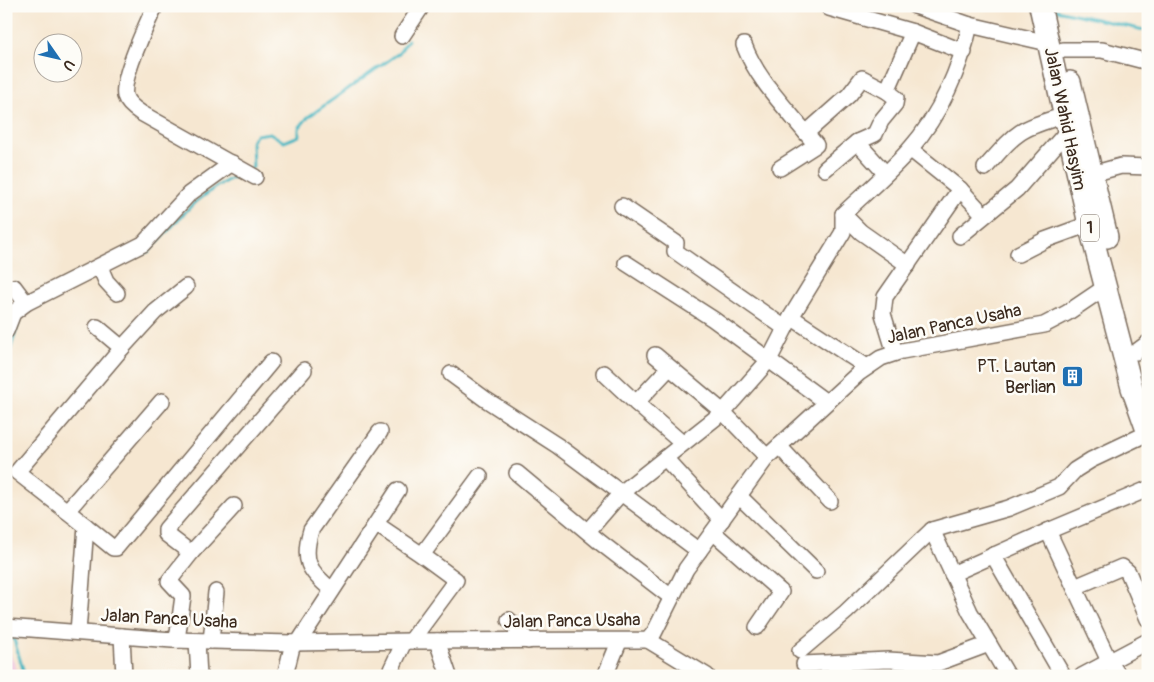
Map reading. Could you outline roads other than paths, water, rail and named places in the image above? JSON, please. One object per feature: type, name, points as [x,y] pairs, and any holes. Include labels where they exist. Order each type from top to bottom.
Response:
[{"type":"highway","name":"Jalan Wahid Hasyim","points":[[1048,14],[1055,46],[1142,348],[1148,392]]},
{"type":"highway","name":"Jalan Wahid Hasyim","points":[[1055,46],[1065,125],[1132,388],[1148,433]]},
{"type":"street","points":[[6,332],[13,313],[26,303],[103,272],[144,244],[189,194],[246,171],[134,109],[125,97],[126,85],[138,44],[155,6]]},
{"type":"street","points":[[915,6],[970,25],[1055,46],[1102,50],[1148,62]]},
{"type":"street","points":[[402,36],[420,7]]},
{"type":"street","points":[[829,8],[913,32],[964,52]]},
{"type":"street","points":[[588,530],[621,493],[723,412],[769,360],[788,323],[843,232],[843,214],[910,149],[934,114],[954,77],[964,52],[970,25]]},
{"type":"street","points":[[887,91],[913,32]]},
{"type":"street","points":[[744,45],[750,61],[761,78],[811,139],[830,166],[857,142],[875,134],[880,121],[895,104],[896,98],[862,78],[850,95],[811,139],[780,168]]},
{"type":"street","points":[[985,168],[1016,134],[1031,125],[1065,125]]},
{"type":"street","points":[[960,236],[1017,189],[1065,125]]},
{"type":"street","points":[[857,142],[885,173]]},
{"type":"street","points":[[910,149],[960,189],[984,215]]},
{"type":"street","points":[[1092,174],[1121,166],[1148,168]]},
{"type":"street","points":[[895,353],[884,324],[883,303],[960,189]]},
{"type":"street","points":[[622,206],[676,243],[675,251],[788,323],[867,367]]},
{"type":"street","points":[[843,214],[861,232],[908,264]]},
{"type":"street","points":[[1018,254],[1045,240],[1089,224]]},
{"type":"street","points":[[626,263],[713,319],[826,402]]},
{"type":"street","points":[[103,272],[117,293]]},
{"type":"street","points":[[6,290],[14,286],[26,303]]},
{"type":"street","name":"Jalan Panca Usaha","points":[[13,627],[177,640],[295,643],[408,641],[619,642],[648,640],[654,633],[686,569],[767,457],[867,367],[895,353],[1044,325],[1067,313],[1107,286]]},
{"type":"street","points":[[186,287],[155,312],[12,468],[113,548],[116,548],[271,362]]},
{"type":"street","points":[[97,327],[122,348]]},
{"type":"street","points":[[655,355],[723,412],[767,457]]},
{"type":"street","points":[[636,403],[669,368]]},
{"type":"street","points":[[191,553],[166,534],[166,529],[304,370]]},
{"type":"street","points":[[604,373],[682,443]]},
{"type":"street","points":[[451,374],[485,399],[558,446],[699,551]]},
{"type":"street","points":[[67,511],[162,400]]},
{"type":"street","points":[[332,590],[317,578],[310,568],[306,558],[306,545],[311,530],[380,432]]},
{"type":"street","points":[[989,644],[938,663],[802,657],[932,530],[1009,508],[1059,488],[1075,470],[1091,460],[1148,433]]},
{"type":"street","points":[[779,446],[830,501]]},
{"type":"street","points":[[665,458],[717,526],[780,591],[780,595],[757,627]]},
{"type":"street","points":[[517,473],[588,530],[601,543],[671,596]]},
{"type":"street","points":[[422,555],[480,476]]},
{"type":"street","points":[[952,574],[994,554],[1148,489]]},
{"type":"street","points":[[285,676],[295,643],[398,490]]},
{"type":"street","points":[[739,496],[816,572]]},
{"type":"street","points":[[177,640],[183,596],[169,581],[191,553],[234,506]]},
{"type":"street","points":[[376,524],[456,580],[408,641],[388,676]]},
{"type":"street","points":[[78,632],[86,526]]},
{"type":"street","points":[[932,530],[952,574],[1008,676]]},
{"type":"street","points":[[1048,531],[1109,661],[1119,676]]},
{"type":"street","points":[[994,554],[1063,676]]},
{"type":"street","points":[[1075,587],[1122,567],[1128,572],[1148,619]]},
{"type":"street","points":[[199,676],[204,641],[216,592]]},
{"type":"street","points":[[508,620],[528,641]]},
{"type":"street","points":[[122,636],[124,676]]},
{"type":"street","points":[[648,640],[707,676]]},
{"type":"street","points":[[437,641],[449,676]]},
{"type":"street","points":[[1082,676],[1148,641]]},
{"type":"street","points":[[605,676],[619,642]]},
{"type":"waterway","points":[[1048,8],[1148,31]]},
{"type":"waterway","points":[[250,169],[253,167],[252,141],[256,135],[270,133],[284,142],[299,136],[299,128],[308,117],[399,53],[408,40]]},
{"type":"waterway","points":[[118,265],[149,251],[192,205],[217,186],[240,174]]},
{"type":"waterway","points":[[6,364],[20,317],[24,313]]},
{"type":"waterway","points":[[6,612],[9,622]]},
{"type":"waterway","points":[[12,633],[25,676]]},
{"type":"place","name":"PT. Lautan Berlian","points":[[1072,376]]}]
